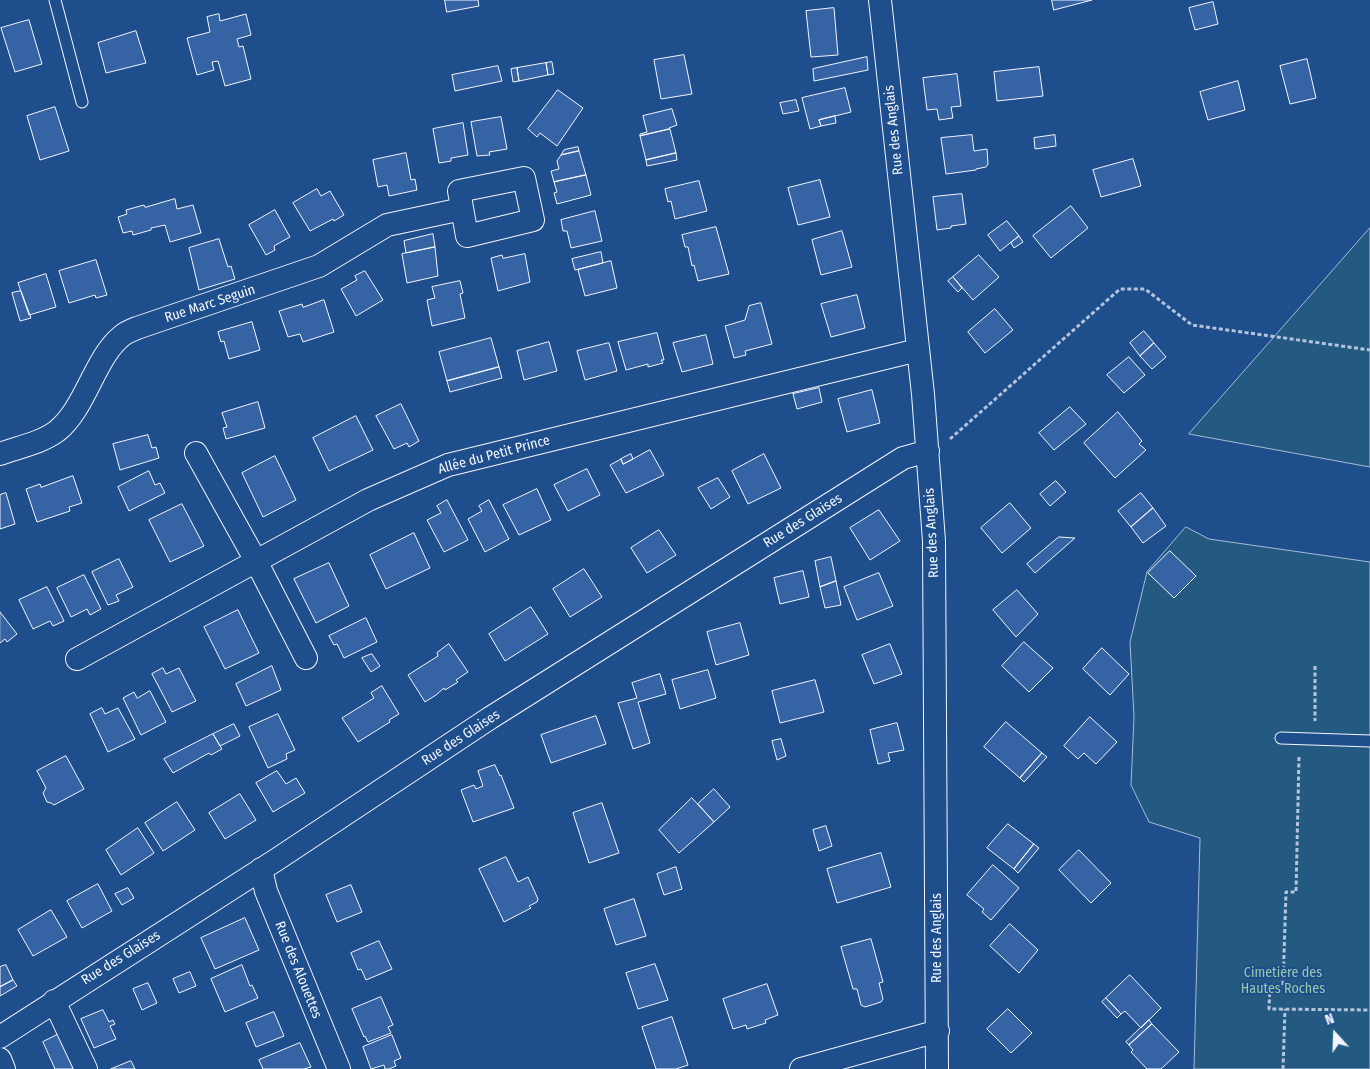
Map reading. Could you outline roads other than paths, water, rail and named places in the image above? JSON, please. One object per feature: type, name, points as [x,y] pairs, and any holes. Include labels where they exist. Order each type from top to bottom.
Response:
[{"type":"street","name":"Rue des Anglais","points":[[880,0],[918,350],[928,451],[934,541],[937,1069]]},
{"type":"street","name":"Rue Marc Seguin","points":[[0,454],[45,439],[58,430],[70,417],[109,351],[123,335],[137,328],[319,266],[387,225],[462,209]]},
{"type":"street","name":"Allée du Petit Prince","points":[[77,659],[368,500],[448,465],[918,350]]},
{"type":"street","name":"Rue des Glaises","points":[[0,1037],[261,869],[490,718],[903,458],[928,451]]},
{"type":"street","points":[[196,453],[256,561],[306,658]]},
{"type":"street","name":"Rue des Alouettes","points":[[261,869],[266,891],[340,1069]]},
{"type":"street","points":[[54,1001],[86,1069]]},
{"type":"street","points":[[801,1069],[938,1031]]},
{"type":"street","points":[[0,1059],[4,1069]]},
{"type":"lane","points":[[55,0],[82,102]]},
{"type":"lane","points":[[1281,738],[1370,741]]},
{"type":"park label","name":"Cimetière des Hautes Roches","points":[[1283,982]]}]
